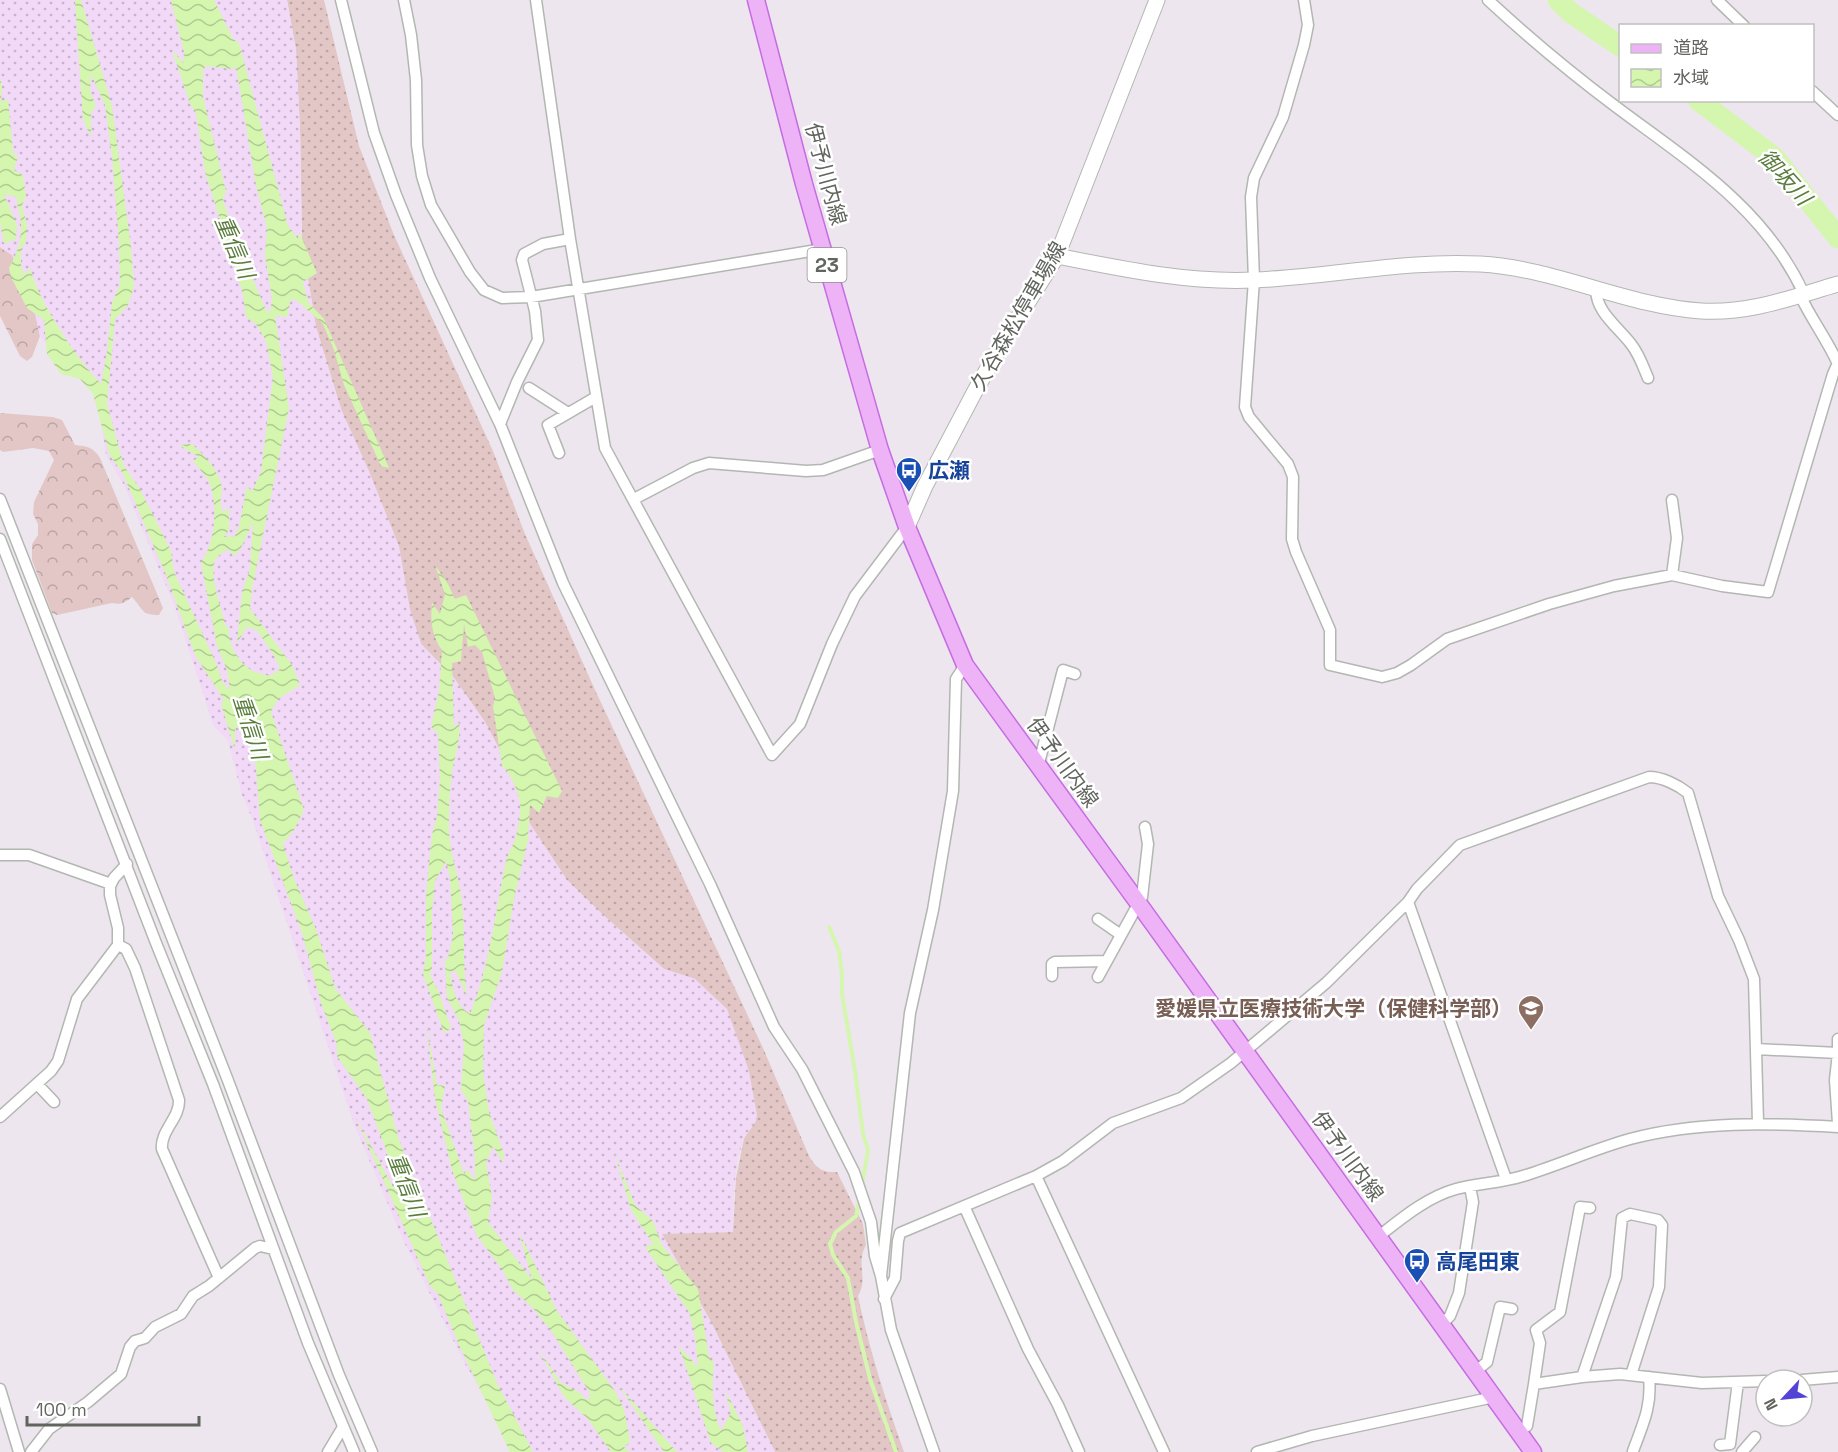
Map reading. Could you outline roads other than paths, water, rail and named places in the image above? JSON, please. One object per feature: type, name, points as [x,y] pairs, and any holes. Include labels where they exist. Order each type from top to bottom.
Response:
[{"type":"main road","name":"伊予川内線","points":[[756,0],[880,450],[907,527],[965,665],[1533,1452]]},
{"type":"street","points":[[341,0],[374,133],[396,195],[430,279],[500,424],[563,583],[710,884],[774,1027],[802,1069],[854,1172],[871,1222],[884,1299],[900,1358],[934,1452]]},
{"type":"street","points":[[404,0],[416,80],[417,146],[422,176],[431,205],[470,272],[484,290],[502,298],[531,297],[823,249]]},
{"type":"street","points":[[536,0],[570,239],[605,448],[772,754],[800,724],[832,644],[855,596],[907,527]]},
{"type":"street","name":"久谷森松停車場線","points":[[907,527],[925,486],[974,393],[1057,256],[1157,0]]},
{"type":"street","points":[[1304,0],[1308,25],[1304,45],[1283,117],[1254,178],[1251,197],[1254,280],[1245,407],[1249,417],[1287,464],[1293,477],[1292,538],[1330,630],[1330,665],[1382,677],[1397,673],[1411,665],[1447,639],[1549,604],[1614,586],[1671,575],[1722,586],[1768,592],[1833,374],[1838,364],[1829,343],[1808,311],[1805,294],[1793,270],[1762,227],[1736,199],[1703,171],[1596,92],[1488,0]]},
{"type":"street","points":[[1717,0],[1742,24]]},
{"type":"street","points":[[1814,93],[1838,115]]},
{"type":"street","points":[[500,424],[517,382],[538,340],[522,260],[524,254],[543,244],[570,239]]},
{"type":"street","points":[[1057,256],[1150,273],[1214,280],[1254,280],[1359,272],[1420,263],[1448,262],[1512,268],[1672,308],[1702,311],[1756,307],[1838,284]]},
{"type":"street","points":[[1596,289],[1596,299],[1600,308],[1632,345],[1648,378]]},
{"type":"street","points":[[529,388],[568,413]]},
{"type":"street","points":[[559,453],[548,425],[596,397]]},
{"type":"street","points":[[634,499],[693,468],[709,463],[806,471],[823,470],[880,450]]},
{"type":"street","points":[[0,499],[226,1078],[339,1375],[372,1452]]},
{"type":"street","points":[[1671,575],[1677,538],[1672,500]]},
{"type":"street","points":[[0,540],[213,1084],[308,1343],[354,1452]]},
{"type":"street","points":[[881,1276],[910,1013],[933,910],[953,791],[956,680],[965,665]]},
{"type":"street","points":[[1035,762],[1040,759],[1063,669],[1075,674]]},
{"type":"street","points":[[884,1299],[895,1278],[900,1233],[965,1208],[1036,1176],[1063,1161],[1113,1123],[1181,1098],[1244,1051],[1326,983],[1408,902],[1417,889],[1460,845],[1649,777],[1657,777],[1688,793],[1718,896],[1754,979],[1758,1123]]},
{"type":"street","points":[[1098,977],[1142,897],[1148,844],[1145,827]]},
{"type":"street","points":[[0,855],[29,855],[111,884]]},
{"type":"street","points":[[0,1117],[37,1084],[58,1061],[77,999],[118,945],[118,928],[110,895],[111,884],[127,864]]},
{"type":"street","points":[[1408,902],[1506,1179]]},
{"type":"street","points":[[1098,919],[1121,935]]},
{"type":"street","points":[[118,945],[126,948],[135,969],[179,1100],[178,1108],[162,1138],[162,1149],[219,1278]]},
{"type":"street","points":[[1052,976],[1052,964],[1055,962],[1107,961]]},
{"type":"street","points":[[1379,1236],[1423,1204],[1455,1189],[1520,1177],[1629,1139],[1675,1130],[1758,1123],[1838,1125],[1835,1080],[1838,1039]]},
{"type":"street","points":[[1756,1049],[1838,1053]]},
{"type":"street","points":[[37,1084],[54,1102]]},
{"type":"street","points":[[1036,1176],[1102,1323],[1164,1452]]},
{"type":"street","points":[[1442,1324],[1450,1316],[1459,1293],[1473,1202],[1470,1186]]},
{"type":"street","points":[[1519,1432],[1527,1426],[1534,1384],[1540,1343],[1536,1329],[1560,1312],[1580,1207],[1590,1208]]},
{"type":"street","points":[[965,1208],[1028,1349],[1058,1405],[1079,1452]]},
{"type":"street","points":[[1582,1377],[1616,1277],[1622,1218],[1630,1214],[1658,1220],[1662,1225],[1659,1287],[1631,1375]]},
{"type":"street","points":[[30,1452],[49,1429],[88,1402],[121,1374],[130,1347],[135,1341],[145,1338],[155,1327],[181,1314],[193,1296],[255,1248],[260,1246],[273,1249]]},
{"type":"street","points":[[1476,1371],[1487,1362],[1500,1307],[1512,1310]]},
{"type":"street","points":[[1534,1384],[1620,1374],[1702,1383],[1754,1382]]},
{"type":"street","points":[[1633,1451],[1648,1412],[1651,1395],[1649,1377]]},
{"type":"street","points":[[1814,1379],[1838,1377]]},
{"type":"street","points":[[1738,1382],[1725,1445],[1742,1452],[1755,1437]]},
{"type":"street","points":[[0,1389],[19,1452]]},
{"type":"street","points":[[1257,1452],[1312,1436],[1494,1397]]},
{"type":"street","points":[[328,1452],[343,1426]]},
{"type":"water","name":"重信川","points":[[75,0],[81,0],[112,106],[131,247],[134,287],[128,305],[115,319],[107,404],[124,466],[140,489],[171,551],[174,572],[223,683],[230,690],[227,670],[217,646],[201,563],[206,555],[214,525],[212,493],[209,481],[193,461],[199,457],[179,445],[192,444],[213,467],[222,487],[223,512],[229,508],[229,530],[224,537],[235,536],[247,486],[252,492],[261,472],[273,377],[266,341],[256,324],[246,317],[243,294],[205,172],[196,113],[190,104],[172,50],[183,63],[184,52],[171,0],[214,0],[233,39],[239,43],[288,226],[298,239],[299,232],[317,273],[303,282],[308,302],[324,319],[389,468],[381,466],[344,385],[334,350],[323,324],[291,298],[287,317],[275,316],[289,408],[252,589],[250,609],[292,665],[300,685],[278,699],[271,712],[304,810],[294,830],[283,844],[293,876],[317,932],[335,988],[370,1033],[399,1140],[497,1383],[533,1452],[510,1452],[458,1343],[438,1294],[430,1286],[354,1114],[394,1189],[394,1177],[385,1147],[367,1099],[337,1056],[337,1045],[321,1003],[302,933],[260,820],[256,767],[249,738],[235,726],[235,750],[221,704],[224,700],[195,655],[166,575],[122,472],[110,456],[93,394],[80,379],[61,374],[47,354],[44,320],[27,308],[11,277],[9,268],[19,243],[21,223],[17,197],[4,194],[17,225],[16,239],[4,244],[0,222],[0,79],[1,102],[8,99],[13,152],[18,157],[14,170],[23,175],[26,197],[22,205],[27,226],[26,242],[21,249],[21,265],[25,275],[30,268],[50,313],[80,359],[101,384],[112,303],[120,284],[119,242],[105,105],[91,74],[90,91],[96,106],[91,113],[91,138],[83,119]],"holes":[[[206,66],[231,69],[236,67],[256,185],[267,228],[265,255],[272,299],[270,313],[266,310],[233,232],[223,199],[226,191],[203,97],[203,70]],[[253,522],[250,569],[242,592],[237,643],[247,627],[257,630],[280,669],[270,676],[251,670],[235,652],[230,641],[229,629],[225,624],[214,575],[217,557],[229,549],[233,556],[240,550]]]},
{"type":"water","points":[[435,565],[455,599],[466,595],[562,791],[558,798],[547,796],[539,813],[530,805],[528,840],[514,899],[502,972],[484,1025],[483,1072],[489,1112],[504,1154],[503,1163],[493,1146],[486,1163],[492,1197],[488,1222],[532,1280],[519,1232],[557,1311],[615,1391],[624,1409],[630,1441],[628,1445],[623,1446],[630,1452],[611,1452],[587,1418],[564,1397],[537,1347],[561,1383],[579,1392],[588,1401],[590,1393],[550,1329],[533,1308],[513,1290],[502,1269],[477,1236],[452,1170],[435,1098],[426,1021],[437,1085],[445,1086],[441,1108],[464,1174],[467,1169],[475,1180],[475,1159],[468,1101],[461,1090],[464,1045],[459,1020],[447,998],[445,962],[453,935],[450,877],[446,861],[435,881],[430,975],[451,1028],[444,1033],[423,974],[426,955],[426,895],[440,780],[438,733],[431,727],[439,691],[442,650],[434,634],[431,609],[432,603],[440,614],[445,594]],"holes":[[[464,624],[468,647],[475,645],[482,652],[495,698],[493,707],[502,766],[514,783],[520,807],[516,836],[506,861],[483,977],[470,1014],[457,1000],[450,971],[456,972],[467,996],[462,908],[449,828],[451,778],[459,729],[459,722],[454,728],[452,663],[461,661]]]},
{"type":"water","points":[[614,1152],[635,1205],[653,1221],[662,1245],[698,1289],[709,1357],[714,1363],[715,1414],[721,1430],[731,1413],[725,1390],[743,1426],[748,1452],[724,1452],[711,1443],[679,1346],[698,1367],[695,1335],[689,1312],[645,1247],[653,1244],[631,1210]]},
{"type":"water","points":[[618,1385],[677,1452],[664,1452]]},
{"type":"waterway","name":"御坂川","points":[[1558,0],[1570,12],[1619,45]]},
{"type":"waterway","name":"御坂川","points":[[1701,102],[1775,158],[1838,238]]},
{"type":"waterway","points":[[829,927],[839,951],[842,994],[863,1134],[868,1150],[862,1185]]},
{"type":"waterway","points":[[860,1198],[856,1216],[836,1232],[830,1244],[833,1255],[848,1278],[870,1379],[896,1452]]},
{"type":"place","name":"広瀬","points":[[909,493]]},
{"type":"place","name":"愛媛県立医療技術大学（保健科学部）","points":[[1531,1031]]},
{"type":"place","name":"高尾田東","points":[[1417,1284]]}]
